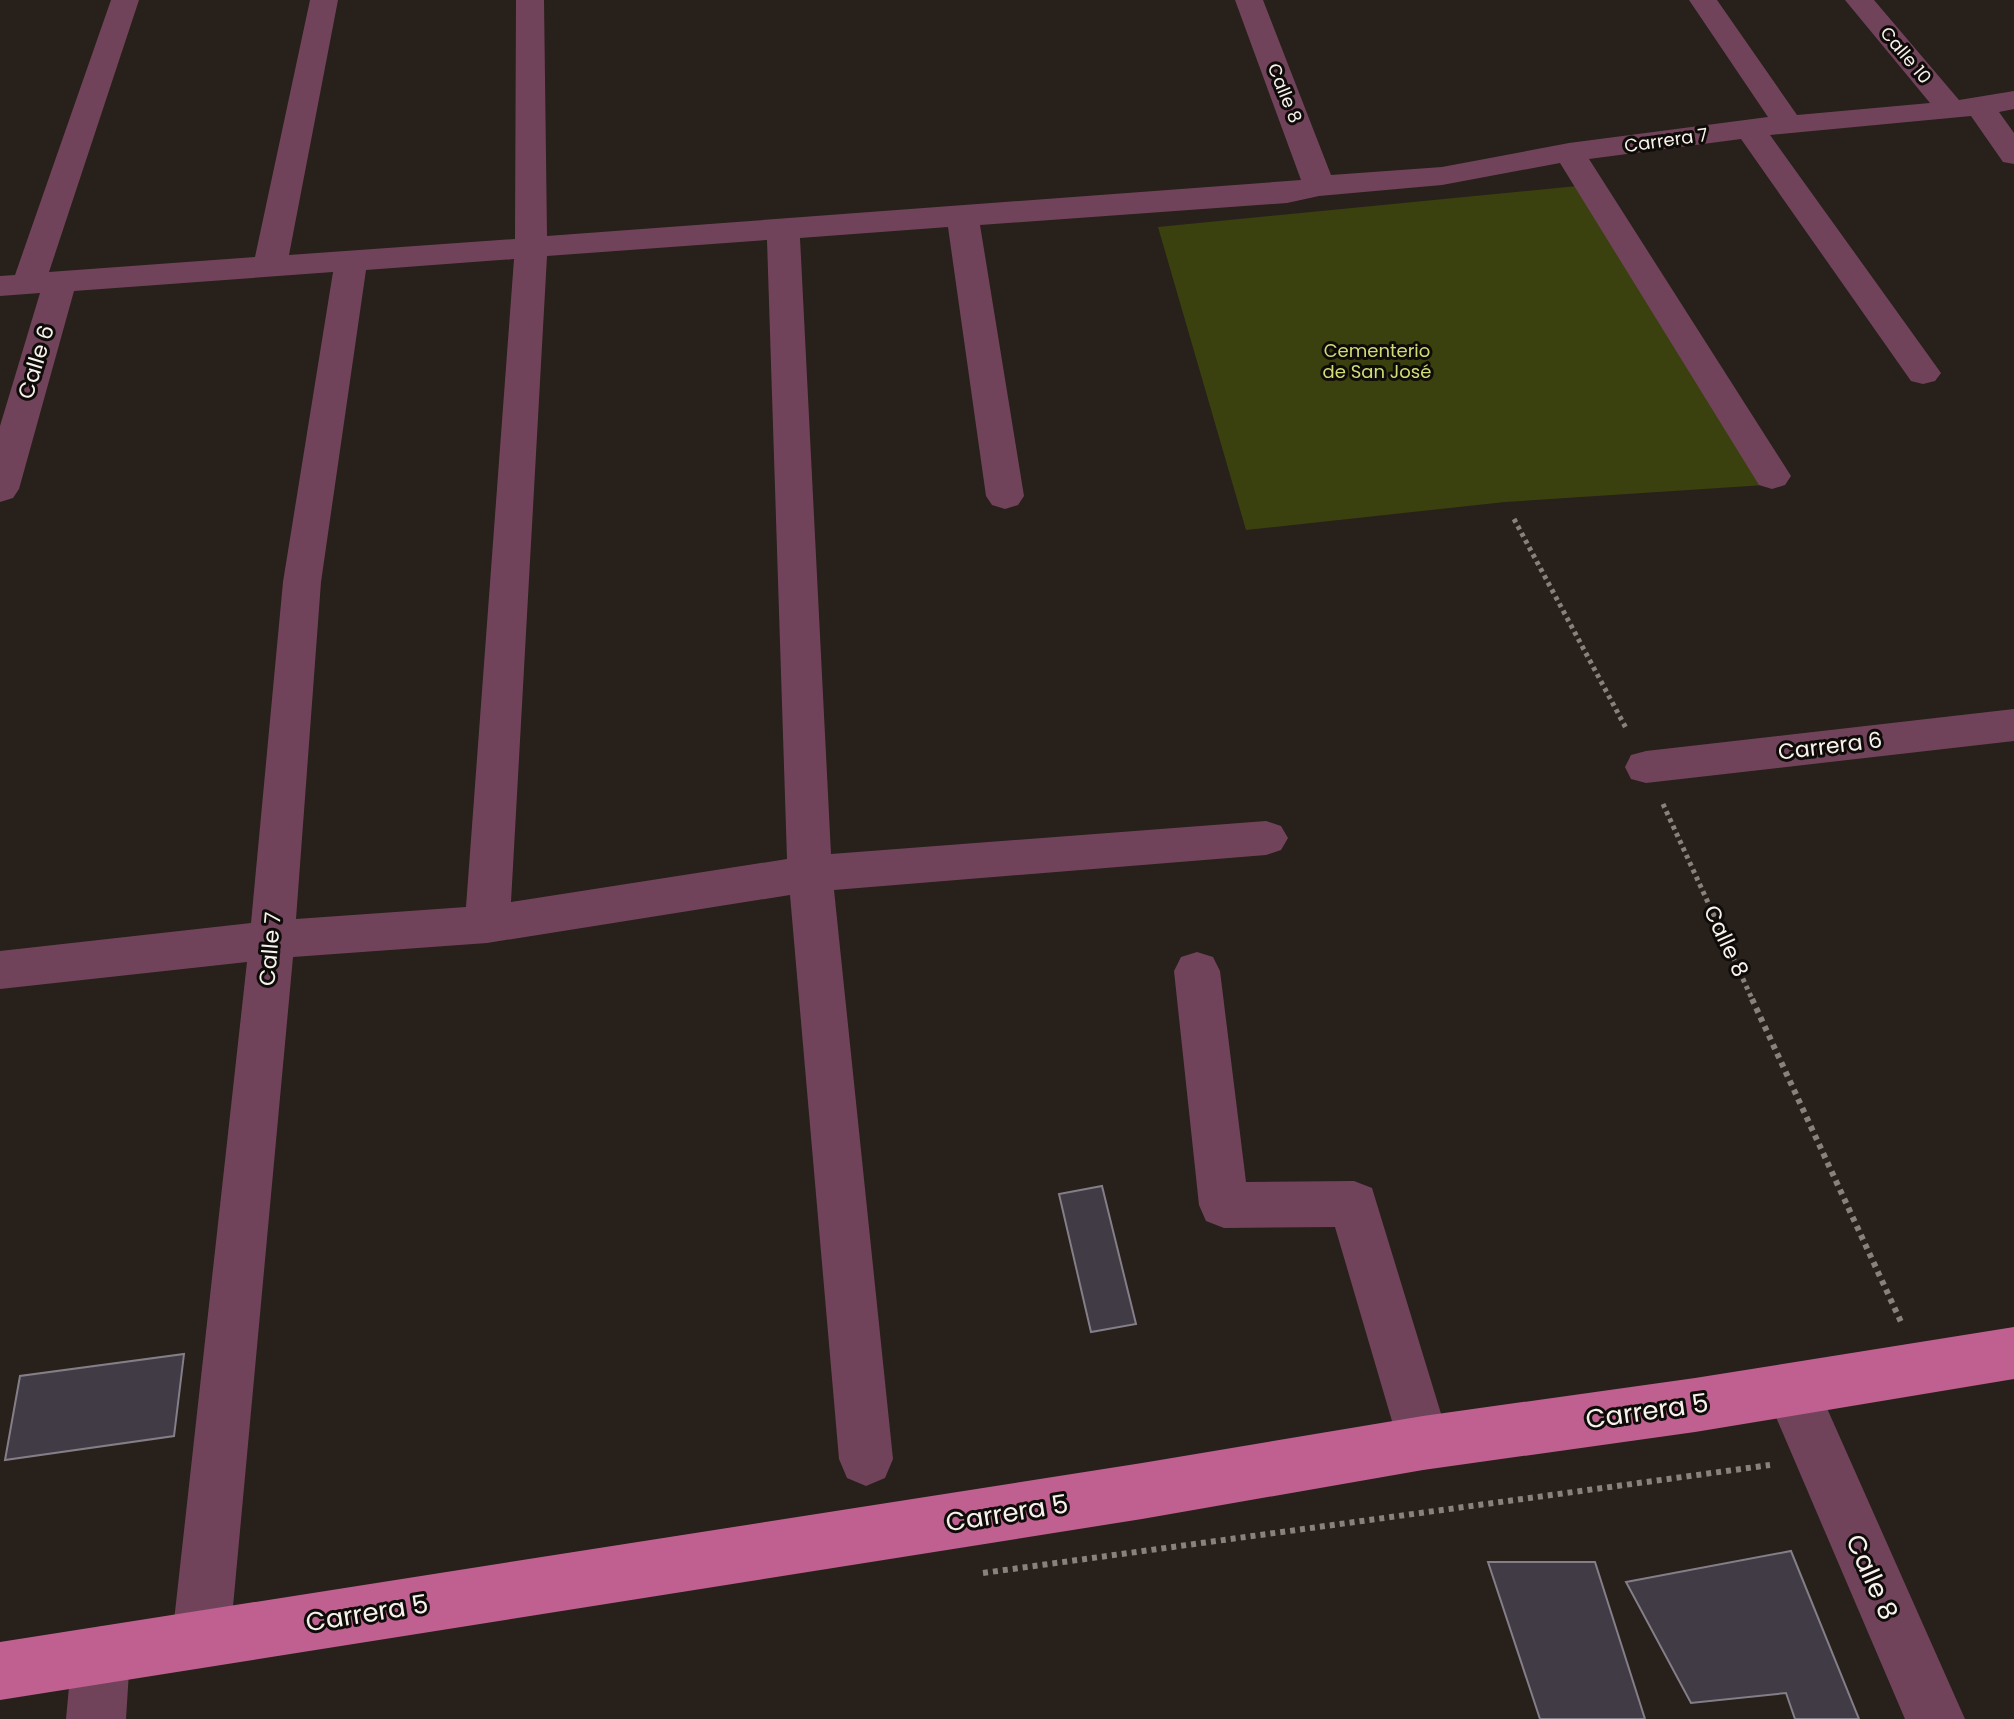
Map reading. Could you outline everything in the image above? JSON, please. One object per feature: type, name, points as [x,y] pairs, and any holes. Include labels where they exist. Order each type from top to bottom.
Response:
[{"type":"main road","name":"Carrera 5","points":[[0,1671],[1142,1491],[1423,1443],[2014,1353]]},
{"type":"street","name":"Calle 6","points":[[0,489],[29,283],[125,0]]},
{"type":"street","points":[[270,266],[324,0]]},
{"type":"street","points":[[487,924],[531,249],[530,0]]},
{"type":"street","name":"Calle 8","points":[[1249,0],[1319,186]]},
{"type":"street","points":[[1703,0],[1789,125]]},
{"type":"street","name":"Calle 10","points":[[1859,0],[2013,152]]},
{"type":"street","name":"Carrera 7","points":[[29,283],[1287,193],[1319,186],[1442,176],[1569,152],[1749,128],[2014,100]]},
{"type":"street","points":[[1749,128],[1923,373]]},
{"type":"street","points":[[1569,152],[1772,476]]},
{"type":"street","points":[[963,217],[1005,496]]},
{"type":"street","points":[[783,231],[810,874],[866,1459]]},
{"type":"street","name":"Calle 7","points":[[201,1639],[272,940],[302,582],[351,261]]},
{"type":"street","name":"Carrera 6","points":[[1646,767],[2014,725]]},
{"type":"street","points":[[0,970],[272,940],[487,924],[810,874],[1266,838]]},
{"type":"street","points":[[1197,971],[1224,1205],[1354,1204],[1423,1443]]},
{"type":"street","name":"Calle 8","points":[[1791,1389],[1935,1719]]},
{"type":"street","points":[[96,1719],[101,1655]]},
{"type":"path","name":"Calle 8","points":[[1514,519],[1646,767],[1891,1304],[1927,1368]]},
{"type":"green space","name":"Cementerio de San José","points":[[1597,184],[1765,485],[1505,502],[1246,530],[1158,227]]},
{"type":"building","points":[[1102,1186],[1136,1324],[1091,1332],[1059,1194]]},
{"type":"building","points":[[184,1354],[174,1436],[5,1460],[20,1376]]},
{"type":"building","points":[[1791,1551],[1859,1719],[1795,1719],[1786,1693],[1691,1703],[1626,1582]]},
{"type":"building","points":[[1488,1562],[1595,1562],[1645,1719],[1540,1719]]}]
